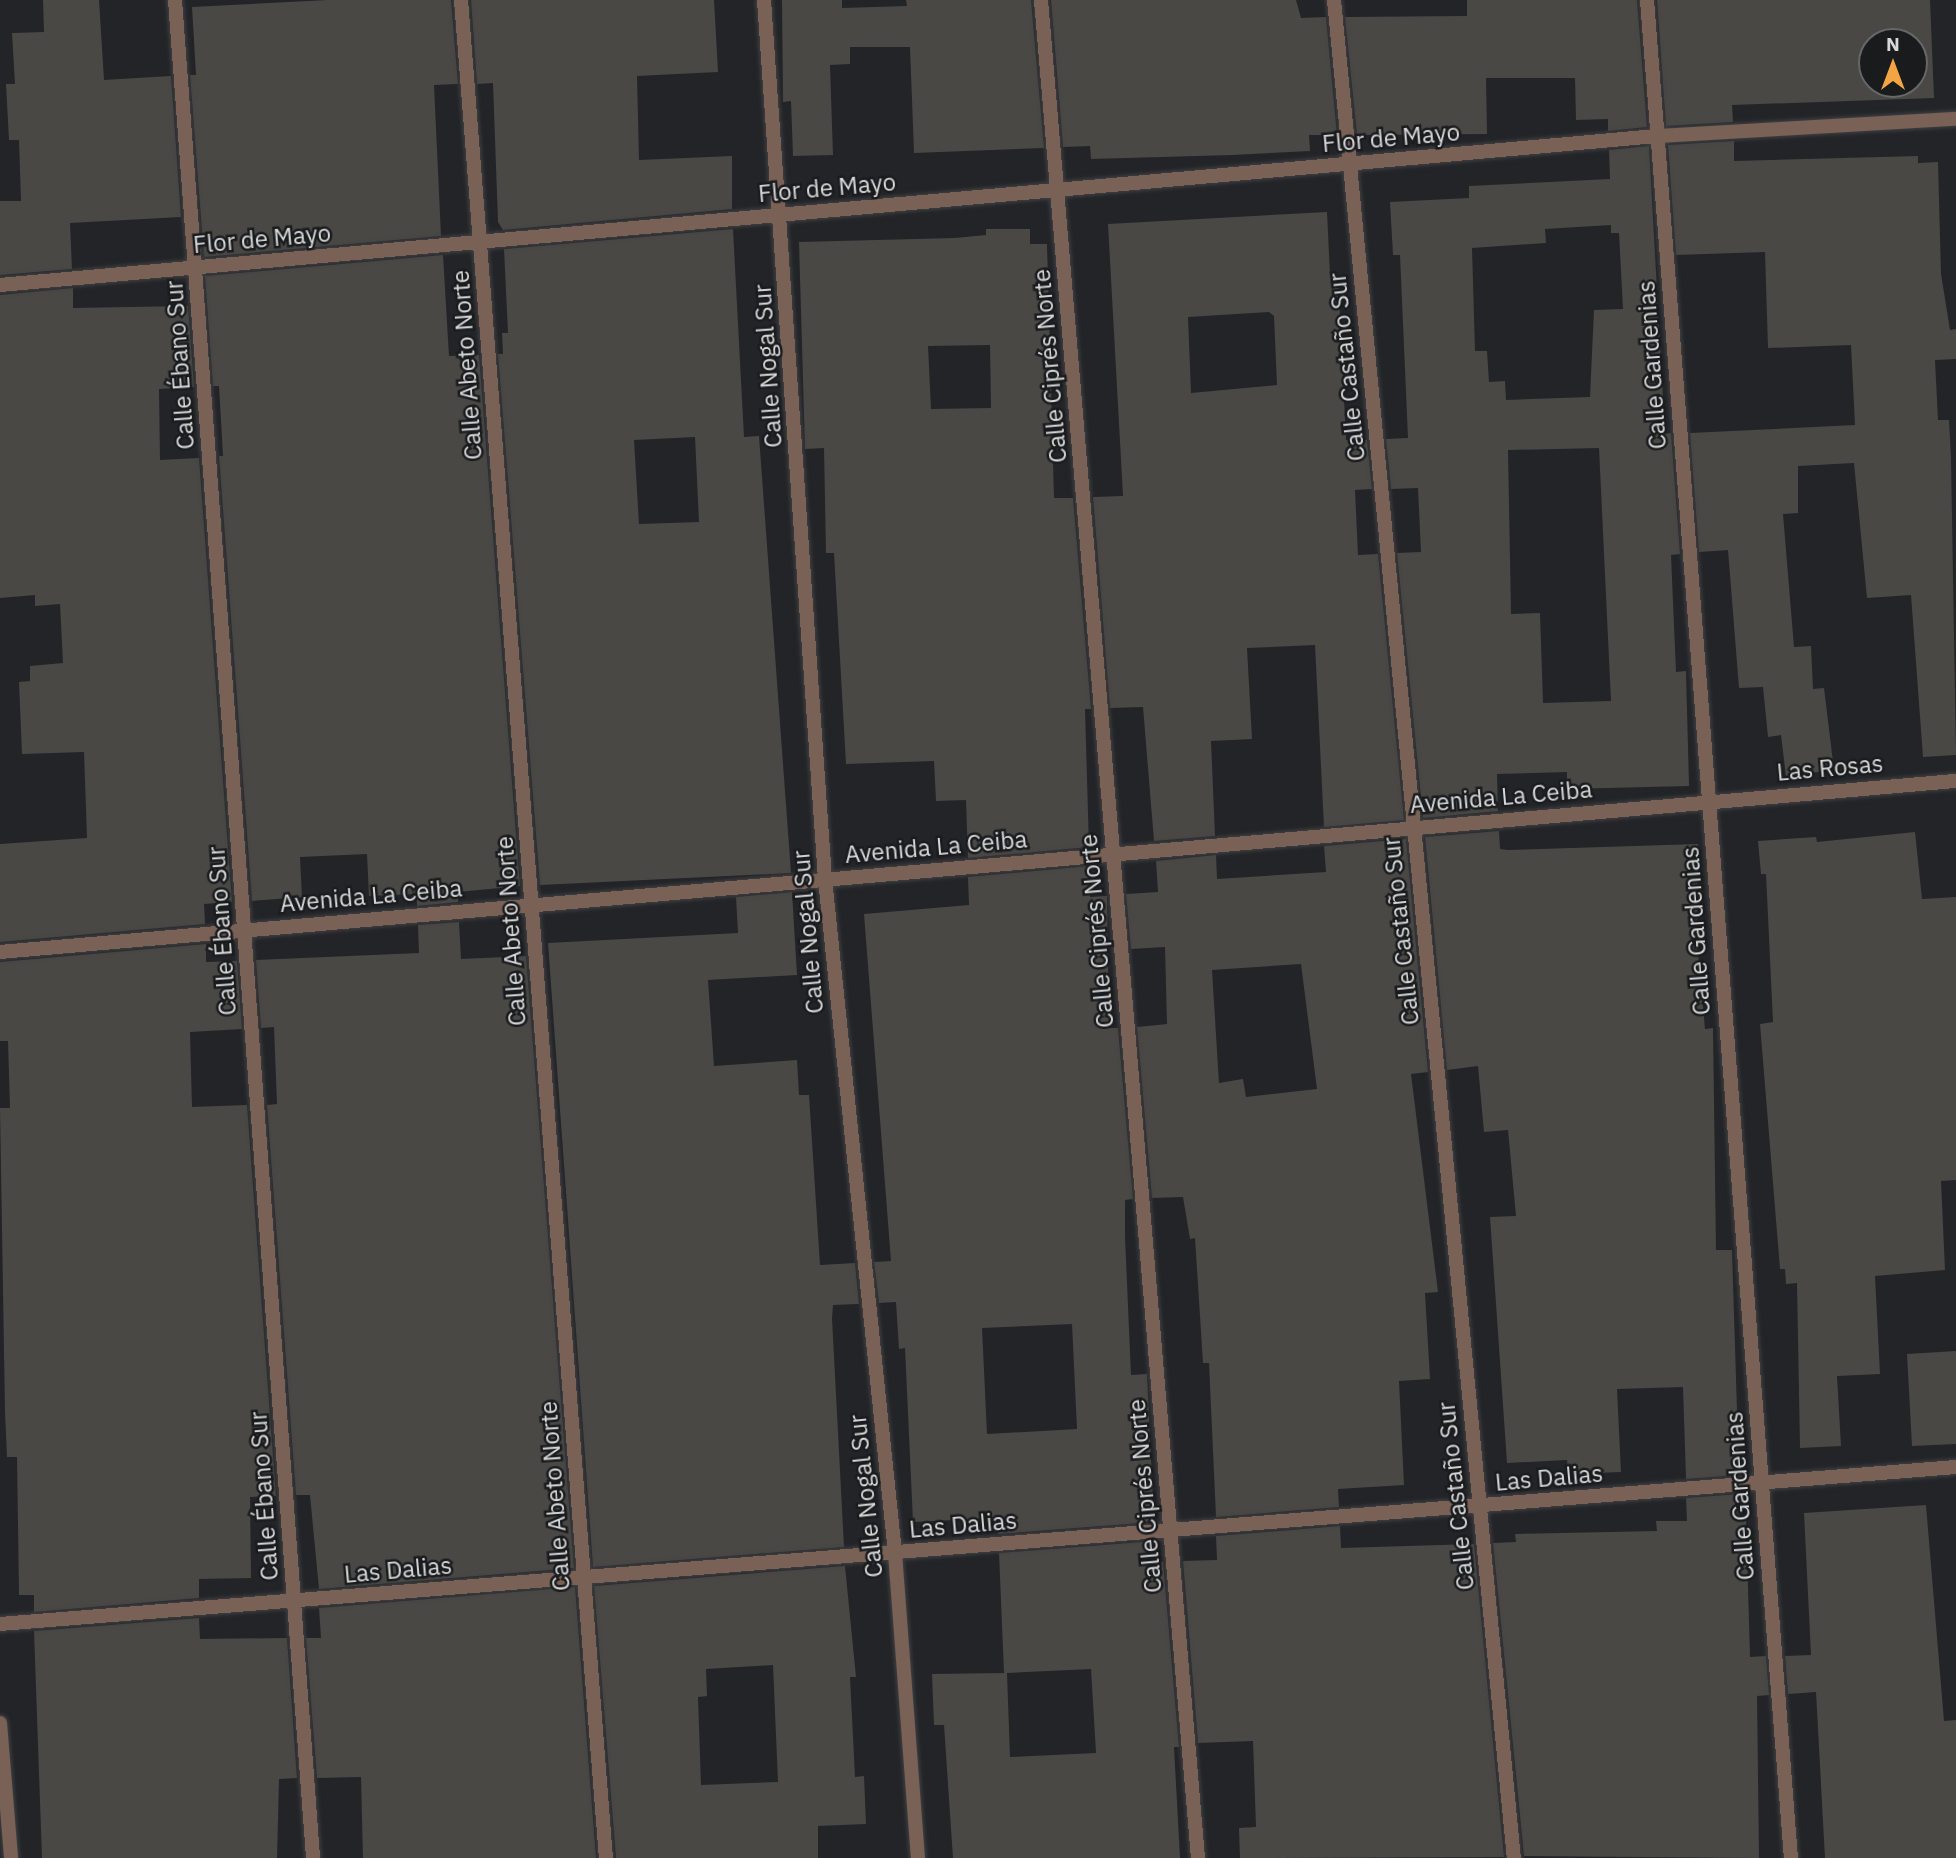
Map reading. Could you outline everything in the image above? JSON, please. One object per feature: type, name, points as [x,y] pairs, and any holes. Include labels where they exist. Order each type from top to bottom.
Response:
[{"type":"street","name":"Calle Ébano Sur","points":[[175,0],[313,1858]]},
{"type":"street","name":"Calle Abeto Norte","points":[[461,0],[606,1858]]},
{"type":"street","name":"Calle Nogal Sur","points":[[764,0],[825,879],[895,1553],[918,1858]]},
{"type":"street","name":"Calle Ciprés Norte","points":[[1041,0],[1198,1858]]},
{"type":"street","name":"Calle Castaño Sur","points":[[1334,0],[1514,1858]]},
{"type":"street","name":"Calle Gardenias","points":[[1647,0],[1791,1858]]},
{"type":"street","name":"Flor de Mayo","points":[[0,285],[1657,136],[1956,119]]},
{"type":"street","name":"Las Rosas","points":[[1709,801],[1956,781]]},
{"type":"street","name":"Avenida La Ceiba","points":[[0,952],[1709,801]]},
{"type":"street","name":"Las Dalias","points":[[0,1624],[1956,1467]]},
{"type":"street","points":[[0,1723],[11,1858]]},
{"type":"building","points":[[43,0],[99,0],[104,80],[171,76],[181,217],[70,223],[72,269],[0,275],[0,201],[21,201],[19,140],[9,140],[6,84],[15,84],[12,33],[44,32]]},
{"type":"building","points":[[328,0],[451,0],[458,84],[434,85],[441,236],[204,257],[190,75],[196,75],[192,7]]},
{"type":"building","points":[[471,0],[714,0],[718,72],[637,76],[639,160],[732,156],[732,209],[503,230],[498,222],[493,83],[477,84]]},
{"type":"building","points":[[782,0],[842,0],[842,8],[907,6],[906,0],[1031,0],[1044,148],[914,153],[910,47],[850,47],[850,64],[830,65],[833,155],[793,156],[791,101],[783,102]]},
{"type":"building","points":[[1051,0],[1296,0],[1301,18],[1326,17],[1337,135],[1309,135],[1310,151],[1232,155],[1091,159],[1090,146],[1063,147]]},
{"type":"building","points":[[1467,0],[1637,0],[1647,127],[1608,131],[1608,119],[1576,120],[1575,78],[1486,78],[1487,134],[1357,135],[1345,17],[1467,16]]},
{"type":"building","points":[[1657,0],[1930,0],[1934,98],[1732,105],[1733,122],[1666,126]]},
{"type":"building","points":[[1734,141],[1734,161],[1918,156],[1918,163],[1938,162],[1941,274],[1950,330],[1956,329],[1956,359],[1935,360],[1938,420],[1949,420],[1951,457],[1956,755],[1923,757],[1911,595],[1867,598],[1854,463],[1798,466],[1798,513],[1783,514],[1794,647],[1811,646],[1813,689],[1824,688],[1834,770],[1786,776],[1781,735],[1768,737],[1763,687],[1739,688],[1728,550],[1699,552],[1690,433],[1855,425],[1851,345],[1768,348],[1765,252],[1676,255],[1668,145]]},
{"type":"building","points":[[1649,146],[1665,434],[1671,433],[1680,554],[1671,555],[1676,672],[1686,671],[1689,786],[1567,789],[1567,772],[1497,774],[1498,811],[1423,818],[1397,553],[1421,552],[1418,488],[1391,489],[1386,439],[1408,438],[1400,255],[1393,255],[1390,202],[1469,198],[1469,186],[1610,179],[1609,150]],"holes":[[[1611,225],[1611,233],[1619,233],[1623,309],[1594,310],[1590,397],[1506,400],[1505,381],[1489,382],[1487,351],[1475,351],[1472,248],[1546,243],[1545,229]],[[1599,448],[1611,701],[1543,703],[1540,613],[1511,614],[1508,450]]]},
{"type":"building","points":[[1327,212],[1330,275],[1338,275],[1346,440],[1367,440],[1372,489],[1355,490],[1358,555],[1378,554],[1404,820],[1324,827],[1315,645],[1247,648],[1252,739],[1211,741],[1215,836],[1154,841],[1143,707],[1110,708],[1093,497],[1123,496],[1108,224]],"holes":[[[1269,312],[1274,316],[1277,385],[1191,393],[1188,317]]]},
{"type":"building","points":[[733,229],[744,437],[759,436],[791,873],[540,885],[498,354],[503,354],[502,333],[508,333],[504,249]],"holes":[[[695,437],[699,522],[639,524],[634,440]]]},
{"type":"building","points":[[986,229],[1030,229],[1030,244],[1047,244],[1054,498],[1073,498],[1091,709],[1085,709],[1089,847],[968,858],[966,800],[936,801],[934,761],[846,764],[834,553],[826,553],[824,448],[805,449],[799,242],[986,235]],"holes":[[[990,345],[991,408],[931,409],[928,346]]]},
{"type":"building","points":[[443,255],[449,356],[479,355],[520,886],[458,892],[458,902],[417,906],[417,894],[369,896],[367,854],[300,857],[302,897],[252,901],[219,456],[223,456],[219,386],[213,386],[205,276]]},
{"type":"building","points":[[73,288],[73,308],[188,306],[194,387],[159,389],[160,460],[199,458],[232,902],[204,904],[205,924],[0,942],[0,844],[87,838],[84,752],[22,754],[19,682],[30,681],[30,666],[63,663],[60,604],[35,606],[35,595],[0,598],[0,295]]},
{"type":"building","points":[[1499,831],[1500,849],[1508,850],[1698,844],[1697,942],[1705,1029],[1713,1028],[1716,1250],[1732,1250],[1739,1475],[1686,1479],[1683,1387],[1617,1389],[1621,1472],[1568,1474],[1567,1460],[1507,1463],[1490,1217],[1516,1216],[1508,1130],[1484,1132],[1478,1066],[1447,1070],[1425,837]]},
{"type":"building","points":[[1915,832],[1922,899],[1956,897],[1956,1180],[1941,1181],[1945,1270],[1875,1276],[1880,1374],[1837,1376],[1841,1446],[1800,1448],[1797,1283],[1786,1284],[1785,1269],[1780,1269],[1760,1024],[1773,1022],[1766,874],[1761,874],[1758,841],[1816,837],[1817,842]]},
{"type":"building","points":[[1406,839],[1428,1072],[1411,1074],[1438,1292],[1425,1293],[1430,1379],[1399,1381],[1404,1485],[1338,1489],[1339,1507],[1216,1517],[1209,1363],[1203,1363],[1195,1238],[1190,1239],[1183,1197],[1152,1198],[1137,1027],[1167,1024],[1165,947],[1131,949],[1126,894],[1158,892],[1156,861],[1216,855],[1217,879],[1326,872],[1324,846]],"holes":[[[1301,964],[1317,1089],[1246,1097],[1243,1079],[1219,1083],[1212,970]]]},
{"type":"building","points":[[1089,866],[1090,897],[1107,896],[1109,1028],[1118,1028],[1133,1199],[1125,1200],[1131,1375],[1147,1374],[1154,1522],[998,1534],[998,1518],[913,1522],[905,1348],[899,1349],[896,1302],[879,1303],[874,1262],[891,1261],[864,914],[969,905],[968,877]],"holes":[[[1072,1324],[1077,1429],[987,1434],[982,1328]]]},
{"type":"building","points":[[792,892],[797,975],[708,980],[714,1066],[797,1060],[799,1095],[809,1095],[820,1265],[855,1263],[859,1304],[833,1305],[832,1318],[844,1547],[593,1567],[548,943],[738,933],[736,897]]},
{"type":"building","points":[[459,922],[461,959],[526,956],[574,1568],[319,1589],[310,1495],[296,1495],[267,1105],[277,1104],[274,1027],[261,1028],[256,960],[419,953],[418,925]]},
{"type":"building","points":[[206,944],[206,962],[237,961],[242,1029],[190,1032],[192,1107],[247,1105],[276,1496],[250,1497],[251,1578],[199,1579],[199,1598],[34,1612],[34,1595],[19,1595],[17,1457],[7,1457],[0,1108],[10,1108],[8,1041],[0,1041],[0,962]]},
{"type":"building","points":[[1956,1351],[1956,1444],[1912,1446],[1907,1354]]},
{"type":"building","points":[[1740,1494],[1740,1518],[1746,1518],[1750,1657],[1766,1656],[1769,1695],[1757,1696],[1759,1858],[1524,1856],[1493,1543],[1516,1542],[1515,1534],[1657,1531],[1656,1521],[1687,1521],[1686,1498]]},
{"type":"building","points":[[1926,1505],[1944,1721],[1956,1720],[1956,1858],[1825,1858],[1816,1692],[1788,1694],[1785,1656],[1811,1655],[1804,1513]]},
{"type":"building","points":[[1340,1526],[1341,1548],[1474,1544],[1504,1857],[1240,1858],[1239,1828],[1256,1827],[1253,1741],[1198,1743],[1183,1561],[1217,1560],[1216,1536]]},
{"type":"building","points":[[1155,1541],[1156,1562],[1163,1562],[1179,1747],[1174,1747],[1180,1858],[953,1858],[944,1725],[934,1725],[932,1674],[1004,1673],[999,1553]],"holes":[[[1091,1669],[1096,1753],[1010,1757],[1007,1673]]]},
{"type":"building","points":[[845,1566],[856,1677],[850,1677],[855,1777],[864,1776],[866,1824],[818,1826],[818,1858],[616,1858],[594,1586]],"holes":[[[773,1665],[778,1782],[701,1785],[698,1697],[707,1696],[706,1669]]]},
{"type":"building","points":[[575,1587],[596,1858],[363,1858],[361,1777],[317,1778],[306,1638],[321,1638],[319,1608]]},
{"type":"building","points":[[199,1618],[200,1639],[287,1638],[297,1778],[279,1779],[277,1858],[42,1858],[34,1631]]}]
